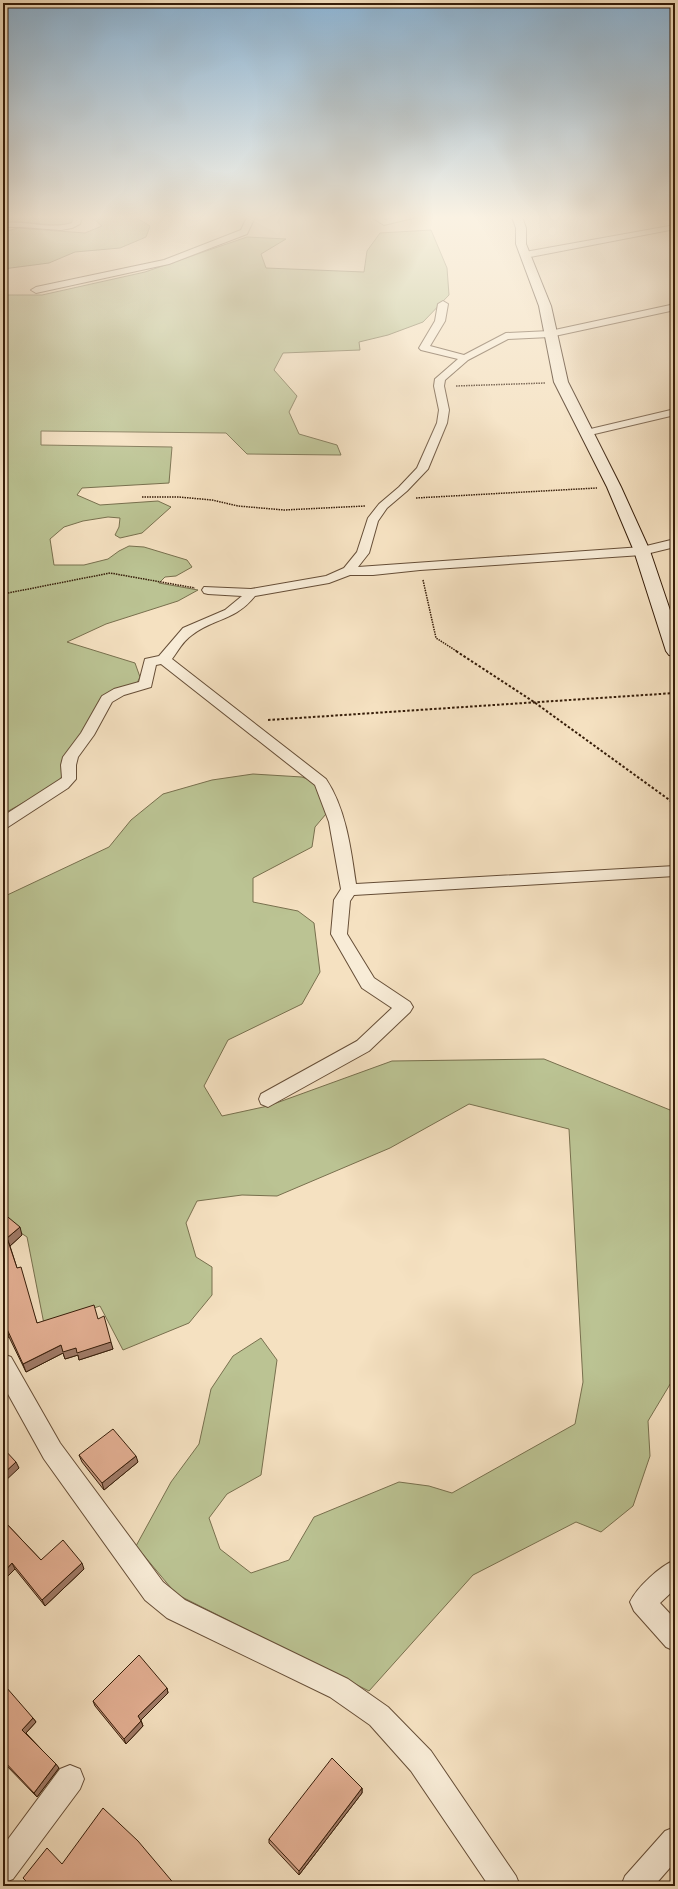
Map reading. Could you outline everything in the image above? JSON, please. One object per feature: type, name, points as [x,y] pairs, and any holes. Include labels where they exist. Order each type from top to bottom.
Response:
[{"type":"street","points":[[442,305],[440,321],[424,348],[465,358]]},
{"type":"street","points":[[546,305],[550,334],[561,382],[614,487],[642,552],[675,651]]},
{"type":"street","points":[[348,571],[363,553],[372,521],[386,503],[403,489],[422,469],[442,423],[444,410],[439,386],[440,379],[465,358],[506,336],[550,334],[675,307]]},
{"type":"street","points":[[586,433],[675,412]]},
{"type":"street","points":[[208,590],[251,593],[329,579],[348,571],[373,571],[420,566],[642,552],[675,544]]},
{"type":"street","points":[[3,823],[63,785],[69,779],[68,762],[71,754],[87,735],[105,701],[111,696],[120,692],[138,689],[146,684],[150,662],[164,659],[173,650],[180,638],[188,631],[233,612],[247,600],[251,593]]},
{"type":"street","points":[[164,659],[172,667],[321,782],[332,804],[340,832],[349,890],[342,900],[339,934],[368,983],[404,1007],[363,1046],[268,1099]]},
{"type":"street","points":[[349,890],[675,871]]},
{"type":"street","points":[[3,1364],[52,1451],[154,1591],[176,1609],[339,1688],[379,1716],[421,1761],[506,1886]]},
{"type":"street","points":[[675,1572],[643,1602],[675,1638]]},
{"type":"street","points":[[3,1869],[70,1779]]},
{"type":"street","points":[[635,1886],[675,1841]]},
{"type":"path","points":[[439,386],[561,382]]},
{"type":"path","points":[[142,497],[179,497],[212,500],[238,506],[284,510],[614,487]]},
{"type":"path","points":[[420,566],[436,638],[534,702],[675,804]]},
{"type":"path","points":[[3,594],[110,573],[208,590]]},
{"type":"path","points":[[245,722],[675,693]]},
{"type":"green space","points":[[3,305],[439,305],[423,322],[388,335],[359,342],[360,350],[283,353],[274,370],[297,396],[289,412],[299,434],[337,445],[341,455],[247,454],[226,433],[41,431],[41,445],[172,447],[169,483],[82,488],[77,495],[100,505],[158,501],[171,507],[142,533],[120,538],[115,535],[119,527],[120,518],[108,517],[83,521],[64,527],[50,539],[54,565],[84,565],[108,559],[129,546],[144,547],[187,560],[192,567],[176,576],[165,577],[159,583],[198,590],[178,601],[106,624],[67,642],[135,663],[140,677],[136,685],[115,689],[57,784],[3,814]]},
{"type":"green space","points":[[253,774],[302,777],[318,783],[326,801],[326,814],[315,827],[312,847],[253,878],[253,902],[298,911],[314,923],[320,972],[302,1004],[228,1040],[204,1086],[222,1116],[268,1106],[392,1061],[544,1059],[675,1112],[675,1376],[648,1421],[650,1456],[633,1506],[601,1532],[576,1522],[473,1575],[369,1691],[176,1594],[136,1546],[171,1482],[199,1444],[211,1389],[233,1356],[261,1338],[277,1360],[261,1475],[227,1494],[209,1518],[220,1549],[251,1573],[289,1560],[314,1517],[399,1482],[429,1486],[452,1493],[575,1424],[583,1382],[569,1129],[469,1104],[390,1148],[277,1196],[242,1195],[197,1201],[186,1223],[196,1257],[212,1267],[212,1295],[189,1323],[123,1350],[100,1306],[44,1324],[27,1237],[3,1221],[3,897],[109,847],[131,820],[163,794],[212,780]]},
{"type":"building","points":[[3,1213],[20,1227],[7,1238],[17,1268],[21,1267],[37,1323],[94,1305],[98,1319],[104,1316],[111,1342],[77,1353],[76,1348],[63,1352],[61,1345],[23,1364],[7,1329],[3,1330]]},
{"type":"building","points":[[113,1429],[136,1456],[102,1483],[79,1455]]},
{"type":"building","points":[[3,1448],[16,1462],[3,1474]]},
{"type":"building","points":[[3,1520],[41,1560],[63,1540],[82,1563],[42,1600],[12,1563],[3,1573]]},
{"type":"building","points":[[139,1655],[167,1688],[138,1716],[141,1721],[124,1739],[93,1701]]},
{"type":"building","points":[[6,1687],[33,1718],[22,1730],[56,1764],[34,1793],[3,1760],[3,1690]]},
{"type":"building","points":[[332,1758],[362,1788],[299,1871],[269,1839]]},
{"type":"building","points":[[103,1808],[138,1841],[176,1886],[31,1886],[23,1878],[47,1848],[62,1864]]}]
